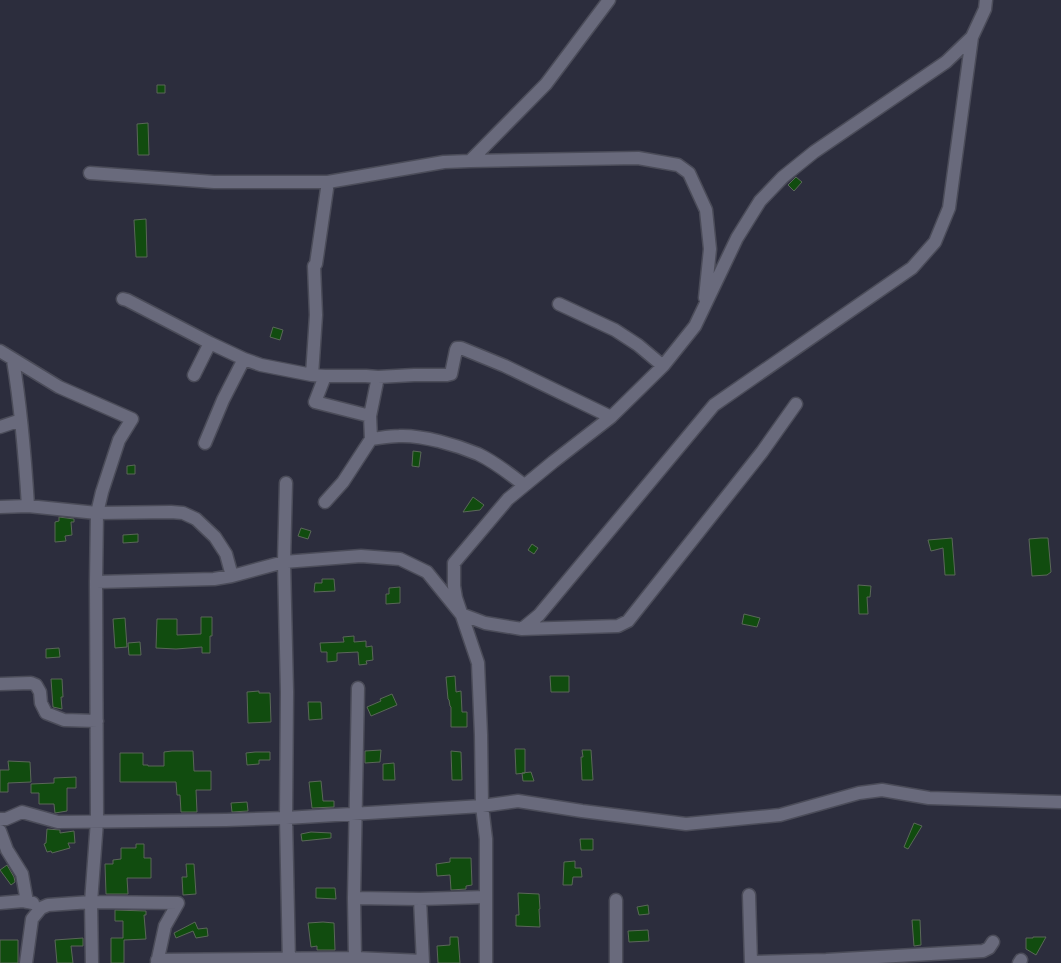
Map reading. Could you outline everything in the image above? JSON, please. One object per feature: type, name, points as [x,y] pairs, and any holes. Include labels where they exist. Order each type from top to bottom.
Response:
[{"type":"street","points":[[470,161],[546,84],[609,0]]},
{"type":"street","points":[[522,629],[539,615],[714,405],[912,268],[935,242],[949,208],[972,36],[985,9],[986,0]]},
{"type":"street","points":[[486,963],[486,839],[482,806],[478,663],[456,598],[454,563],[508,500],[524,485],[611,417],[662,366],[695,326],[737,238],[760,201],[783,177],[814,152],[946,62],[972,36]]},
{"type":"street","points":[[90,173],[214,182],[328,182],[444,162],[638,158],[678,165],[689,173],[706,210],[710,249],[706,296],[695,326]]},
{"type":"street","points":[[312,375],[316,323],[314,266],[316,264],[328,182]]},
{"type":"street","points":[[122,299],[244,359],[261,365],[312,375],[378,377],[451,374],[456,350],[461,348],[505,366],[611,417]]},
{"type":"street","points":[[559,304],[615,330],[638,345],[662,366]]},
{"type":"street","points":[[194,375],[210,343]]},
{"type":"street","points":[[0,351],[58,387],[132,419],[119,440],[97,513],[97,821],[91,902],[92,963]]},
{"type":"street","points":[[204,443],[244,359]]},
{"type":"street","points":[[13,360],[21,420],[28,506]]},
{"type":"street","points":[[325,376],[315,402],[370,416]]},
{"type":"street","points":[[325,502],[344,482],[371,439],[370,416],[378,377]]},
{"type":"street","points":[[96,582],[214,579],[284,562],[361,556],[400,559],[427,572],[462,614],[485,623],[522,629],[618,626],[628,621],[762,452],[796,404]]},
{"type":"street","points":[[0,427],[21,420]]},
{"type":"street","points":[[371,439],[412,436],[452,445],[479,455],[499,466],[524,485]]},
{"type":"street","points":[[286,483],[284,562],[289,961]]},
{"type":"street","points":[[0,507],[28,506],[97,513],[183,513],[196,519],[215,537],[226,554],[232,576]]},
{"type":"street","points":[[0,684],[31,682],[36,685],[40,692],[41,704],[46,713],[64,720],[97,721]]},
{"type":"street","points":[[354,958],[358,688]]},
{"type":"street","points":[[0,818],[6,819],[22,812],[58,822],[226,820],[482,806],[518,801],[686,824],[780,815],[859,793],[882,790],[930,798],[1061,802]]},
{"type":"street","points":[[0,831],[8,850],[22,874],[27,902]]},
{"type":"street","points":[[749,895],[751,963],[887,960],[983,951],[989,948],[993,942]]},
{"type":"street","points":[[354,898],[486,897]]},
{"type":"street","points":[[0,903],[27,902],[48,905],[91,902],[178,903],[165,926],[157,962],[289,961],[354,958],[422,962],[420,899]]},
{"type":"street","points":[[616,900],[616,963]]},
{"type":"street","points":[[26,963],[32,919],[41,908],[48,905]]},
{"type":"building","points":[[157,85],[165,85],[165,93],[157,93]]},
{"type":"building","points":[[148,123],[149,155],[138,155],[137,124]]},
{"type":"building","points":[[796,177],[802,182],[794,191],[788,185]]},
{"type":"building","points":[[146,219],[147,257],[136,257],[134,220]]},
{"type":"building","points":[[273,327],[283,330],[280,340],[270,337]]},
{"type":"building","points":[[413,451],[421,452],[419,467],[412,466]]},
{"type":"building","points":[[135,465],[135,474],[127,474],[127,466]]},
{"type":"building","points":[[473,497],[484,505],[480,510],[463,512]]},
{"type":"building","points":[[59,517],[74,519],[74,522],[71,522],[72,535],[65,536],[66,541],[55,542],[55,522],[59,521]]},
{"type":"building","points":[[301,528],[311,531],[308,539],[298,536]]},
{"type":"building","points":[[138,534],[138,542],[123,543],[123,535]]},
{"type":"building","points":[[952,538],[955,575],[945,575],[943,548],[931,551],[928,540]]},
{"type":"building","points":[[1048,538],[1051,572],[1047,575],[1032,576],[1029,539]]},
{"type":"building","points":[[532,544],[538,548],[534,554],[528,550]]},
{"type":"building","points":[[322,579],[334,579],[335,591],[314,592],[315,583],[322,583]]},
{"type":"building","points":[[858,585],[871,586],[870,597],[867,597],[868,614],[859,614]]},
{"type":"building","points":[[400,587],[400,603],[386,604],[386,594],[389,594],[389,588]]},
{"type":"building","points":[[744,614],[760,618],[757,627],[742,624]]},
{"type":"building","points":[[201,617],[212,617],[210,653],[202,653],[202,647],[156,648],[157,619],[177,619],[177,635],[201,634]]},
{"type":"building","points":[[125,618],[127,647],[115,648],[113,619]]},
{"type":"building","points":[[354,636],[354,642],[366,641],[366,647],[372,646],[373,660],[366,661],[367,664],[359,665],[358,652],[337,653],[337,661],[327,662],[327,652],[321,652],[320,643],[344,642],[343,637]]},
{"type":"building","points":[[140,642],[141,655],[129,655],[128,643]]},
{"type":"building","points":[[59,648],[60,657],[46,658],[46,649]]},
{"type":"building","points":[[455,676],[456,692],[461,691],[462,712],[467,712],[467,727],[451,727],[451,707],[448,699],[446,677]]},
{"type":"building","points":[[550,676],[569,676],[569,692],[551,692]]},
{"type":"building","points":[[51,679],[62,679],[62,709],[53,707]]},
{"type":"building","points":[[259,691],[259,693],[270,693],[271,722],[248,723],[247,692]]},
{"type":"building","points":[[392,694],[397,705],[371,716],[367,707]]},
{"type":"building","points":[[308,702],[321,702],[322,719],[309,720]]},
{"type":"building","points":[[515,749],[525,749],[525,773],[516,774]]},
{"type":"building","points":[[381,750],[380,762],[365,763],[365,751]]},
{"type":"building","points":[[582,750],[591,750],[593,780],[582,780]]},
{"type":"building","points":[[193,751],[194,771],[211,771],[211,790],[196,790],[197,812],[181,812],[180,795],[177,795],[176,782],[120,782],[120,753],[143,753],[143,765],[164,766],[164,752]]},
{"type":"building","points":[[451,751],[461,752],[462,780],[452,780]]},
{"type":"building","points":[[270,752],[270,760],[259,760],[259,764],[247,765],[246,753]]},
{"type":"building","points":[[8,761],[30,762],[31,782],[8,783],[8,792],[0,792],[0,770],[9,770]]},
{"type":"building","points":[[394,763],[395,780],[383,780],[383,764]]},
{"type":"building","points":[[531,772],[534,781],[523,781],[522,773]]},
{"type":"building","points":[[76,777],[76,788],[67,788],[67,811],[55,813],[54,804],[39,804],[39,793],[31,793],[31,784],[54,783],[54,778]]},
{"type":"building","points":[[321,781],[323,801],[334,801],[334,807],[312,808],[309,782]]},
{"type":"building","points":[[247,802],[248,811],[232,812],[231,803]]},
{"type":"building","points":[[914,823],[922,826],[908,849],[904,847]]},
{"type":"building","points":[[47,829],[60,830],[60,833],[74,831],[75,843],[68,843],[70,848],[52,853],[51,851],[47,852],[44,844],[46,843]]},
{"type":"building","points":[[311,832],[331,833],[331,838],[302,841],[301,834]]},
{"type":"building","points":[[580,839],[593,839],[593,850],[581,850]]},
{"type":"building","points":[[136,844],[144,844],[144,858],[151,858],[151,878],[127,878],[128,894],[106,894],[105,864],[113,864],[113,860],[121,859],[121,848],[136,848]]},
{"type":"building","points":[[450,858],[471,858],[472,885],[466,886],[466,889],[451,890],[450,875],[437,876],[436,864],[450,862]]},
{"type":"building","points":[[575,861],[575,868],[581,868],[582,877],[573,877],[572,885],[563,885],[564,862]]},
{"type":"building","points":[[186,864],[194,864],[196,894],[183,895],[182,877],[187,877]]},
{"type":"building","points":[[7,865],[15,882],[11,885],[0,870]]},
{"type":"building","points":[[316,888],[335,888],[336,899],[316,898]]},
{"type":"building","points":[[518,893],[539,894],[540,927],[516,926],[516,915],[519,915]]},
{"type":"building","points":[[648,905],[649,914],[639,915],[637,907]]},
{"type":"building","points":[[115,910],[146,911],[146,915],[144,915],[146,939],[124,940],[124,963],[111,963],[111,938],[123,938],[123,921],[115,921]]},
{"type":"building","points":[[912,920],[920,920],[921,945],[914,946]]},
{"type":"building","points":[[195,922],[198,929],[207,928],[208,936],[196,938],[193,931],[176,938],[174,933]]},
{"type":"building","points":[[308,923],[334,923],[335,950],[317,950],[317,946],[311,947]]},
{"type":"building","points":[[648,930],[649,941],[629,942],[628,931]]},
{"type":"building","points":[[450,937],[458,937],[460,963],[438,963],[437,946],[450,945]]},
{"type":"building","points":[[1046,937],[1036,955],[1026,949],[1026,938]]},
{"type":"building","points":[[83,938],[83,946],[71,946],[73,963],[57,963],[55,940]]},
{"type":"building","points":[[0,940],[18,940],[18,963],[0,963]]}]
